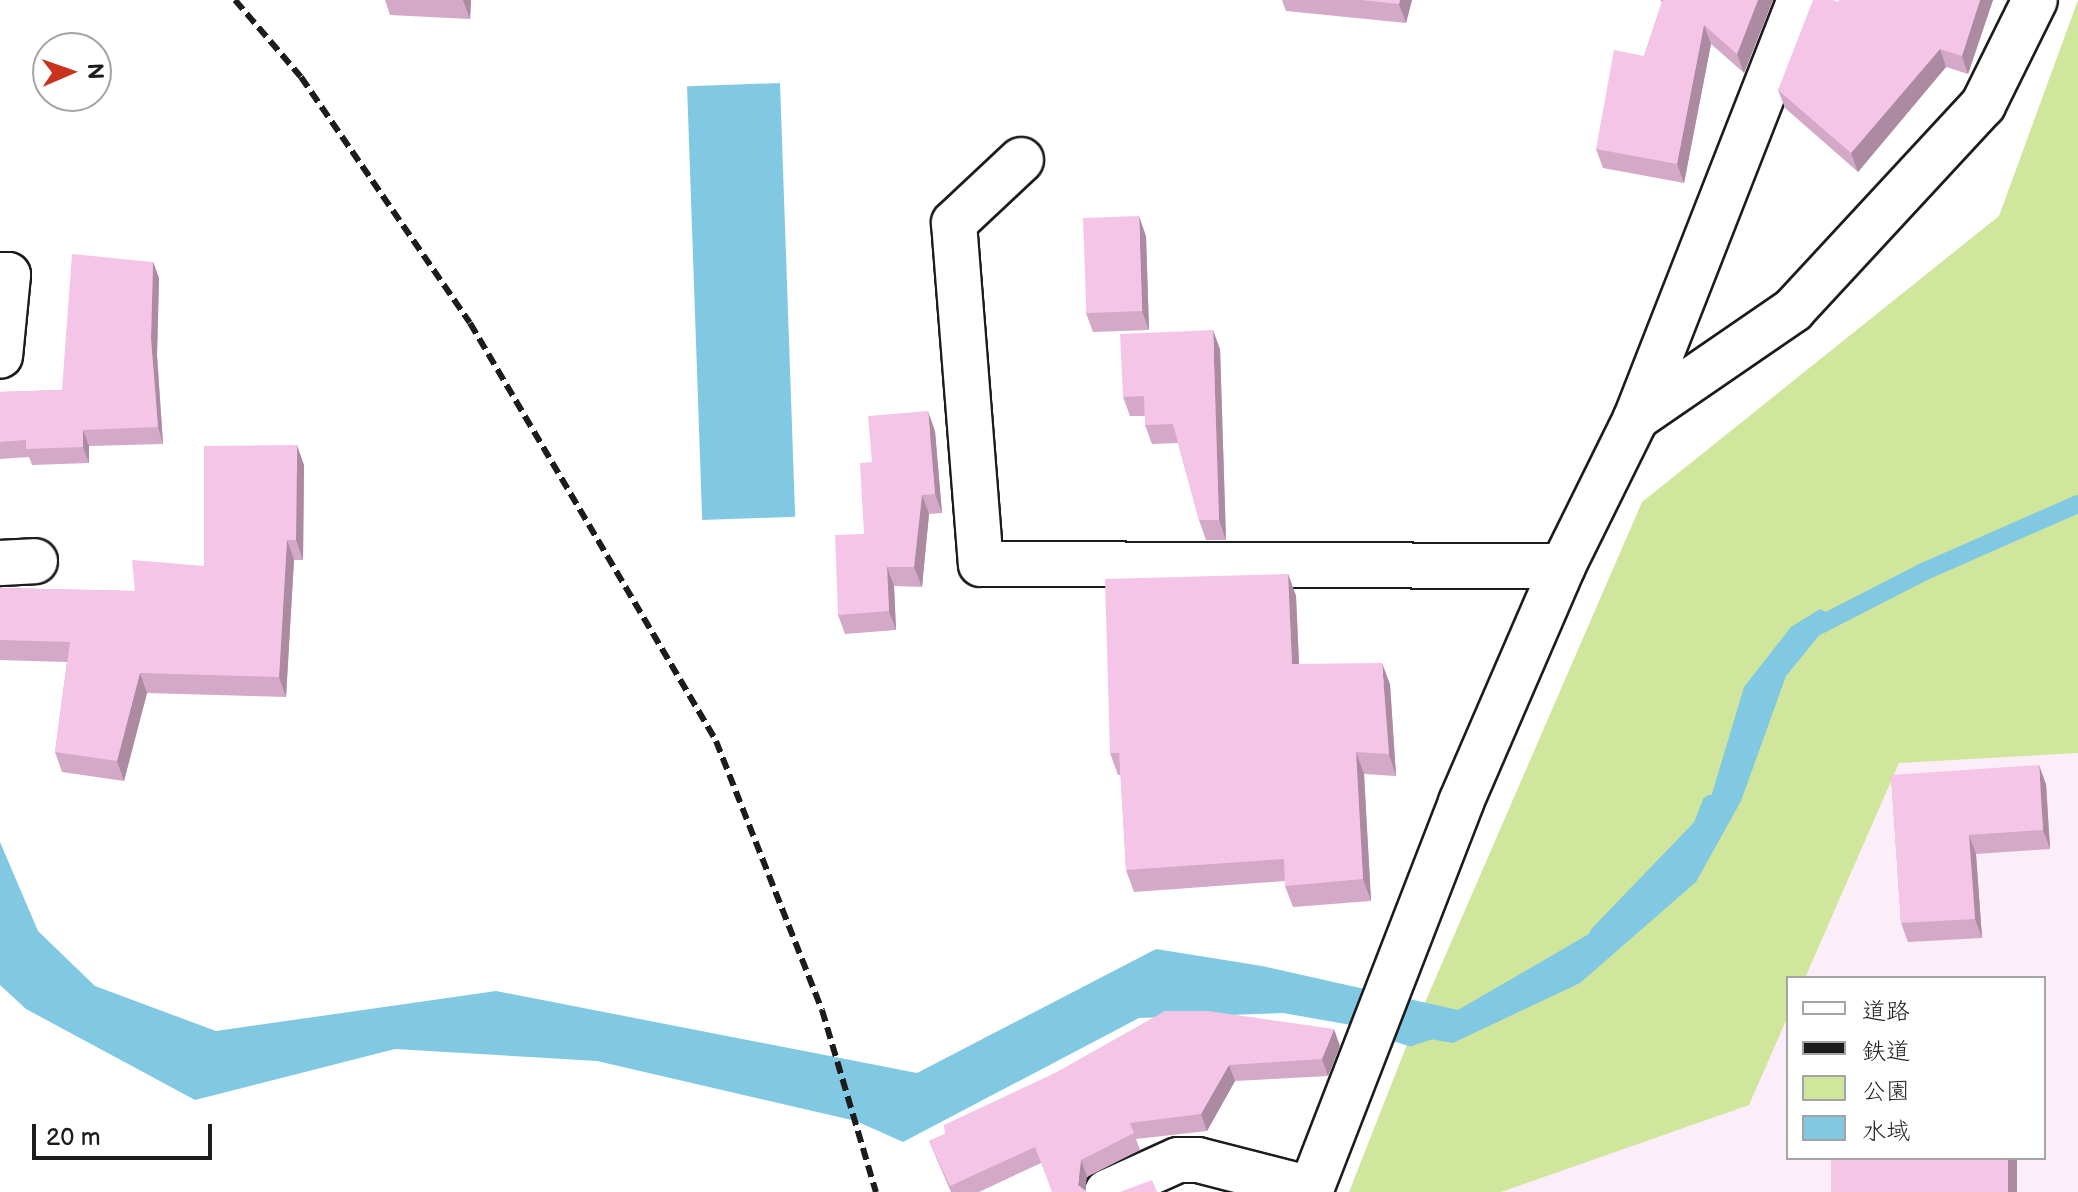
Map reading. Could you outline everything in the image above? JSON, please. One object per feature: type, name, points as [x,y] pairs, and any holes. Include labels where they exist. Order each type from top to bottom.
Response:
[{"type":"street","points":[[1107,1192],[1178,1160],[1198,1160],[1310,1190],[1393,976],[1563,566],[1636,418],[1800,0]]},
{"type":"street","points":[[1636,418],[1793,310],[1983,105],[2035,0]]},
{"type":"street","points":[[1021,160],[954,223],[981,564],[1563,566]]},
{"type":"street","points":[[0,275],[8,275],[0,356]]},
{"type":"shaded area","points":[[2078,110],[2078,1192],[1448,1192]]},
{"type":"green space","points":[[2078,0],[2078,753],[1899,763],[1806,976],[1786,976],[1786,1021],[1749,1105],[1501,1192],[1349,1192],[1410,1037],[1642,502],[1999,216]]},
{"type":"water","points":[[780,83],[795,517],[702,520],[687,86]]},
{"type":"water","points":[[1820,609],[1835,616],[1786,676],[1741,801],[1696,882],[1580,983],[1453,1043],[1283,1013],[1139,1018],[903,1142],[856,1121],[597,1061],[395,1049],[195,1100],[26,1009],[0,985],[0,842],[38,931],[95,986],[216,1031],[496,991],[917,1073],[1156,949],[1262,966],[1458,1010],[1613,920],[1702,827],[1744,687],[1791,627]]},
{"type":"building","points":[[1361,0],[1400,0],[1399,4]]},
{"type":"building","points":[[1663,0],[1758,0],[1737,54],[1704,25],[1677,164],[1596,149],[1614,50],[1644,56]]},
{"type":"building","points":[[1813,0],[1980,0],[1962,56],[1940,49],[1851,153],[1778,90]]},
{"type":"building","points":[[1139,216],[1142,311],[1086,313],[1083,218]]},
{"type":"building","points":[[72,254],[153,262],[151,339],[158,427],[83,430],[83,447],[26,449],[26,440],[0,442],[0,392],[62,390]]},
{"type":"building","points":[[1213,330],[1219,520],[1199,520],[1173,424],[1145,425],[1144,396],[1123,397],[1120,334]]},
{"type":"building","points":[[928,411],[935,494],[922,495],[914,567],[887,567],[889,611],[838,615],[835,535],[864,534],[860,463],[872,462],[868,416]]},
{"type":"building","points":[[297,445],[296,540],[287,540],[279,677],[140,673],[117,761],[55,752],[70,642],[0,640],[0,588],[135,591],[132,560],[204,566],[204,446]]},
{"type":"building","points":[[1288,574],[1292,664],[1382,663],[1389,754],[1356,752],[1363,879],[1285,886],[1284,859],[1126,870],[1119,753],[1110,753],[1105,579]]},
{"type":"building","points":[[2039,765],[2043,830],[1969,835],[1975,919],[1901,923],[1891,775]]},
{"type":"building","points":[[1165,1011],[1208,1011],[1334,1029],[1322,1059],[1229,1065],[1201,1114],[1130,1123],[1134,1133],[1081,1160],[1078,1185],[1087,1192],[1052,1192],[1035,1147],[950,1186],[929,1141],[945,1134],[944,1125],[1055,1073]]},
{"type":"building","points":[[1831,1160],[2008,1160],[2008,1192],[1831,1192]]},
{"type":"building","points":[[1152,1180],[1157,1192],[1120,1192]]},
{"type":"waterway","points":[[1816,627],[1923,572],[2078,504]]},
{"type":"waterway","points":[[1598,935],[1702,827],[1711,804]]},
{"type":"waterway","points":[[1379,1027],[1410,1037],[1435,1029]]},
{"type":"railway","points":[[235,0],[301,77],[470,323],[716,741],[822,1010],[876,1192]]}]
